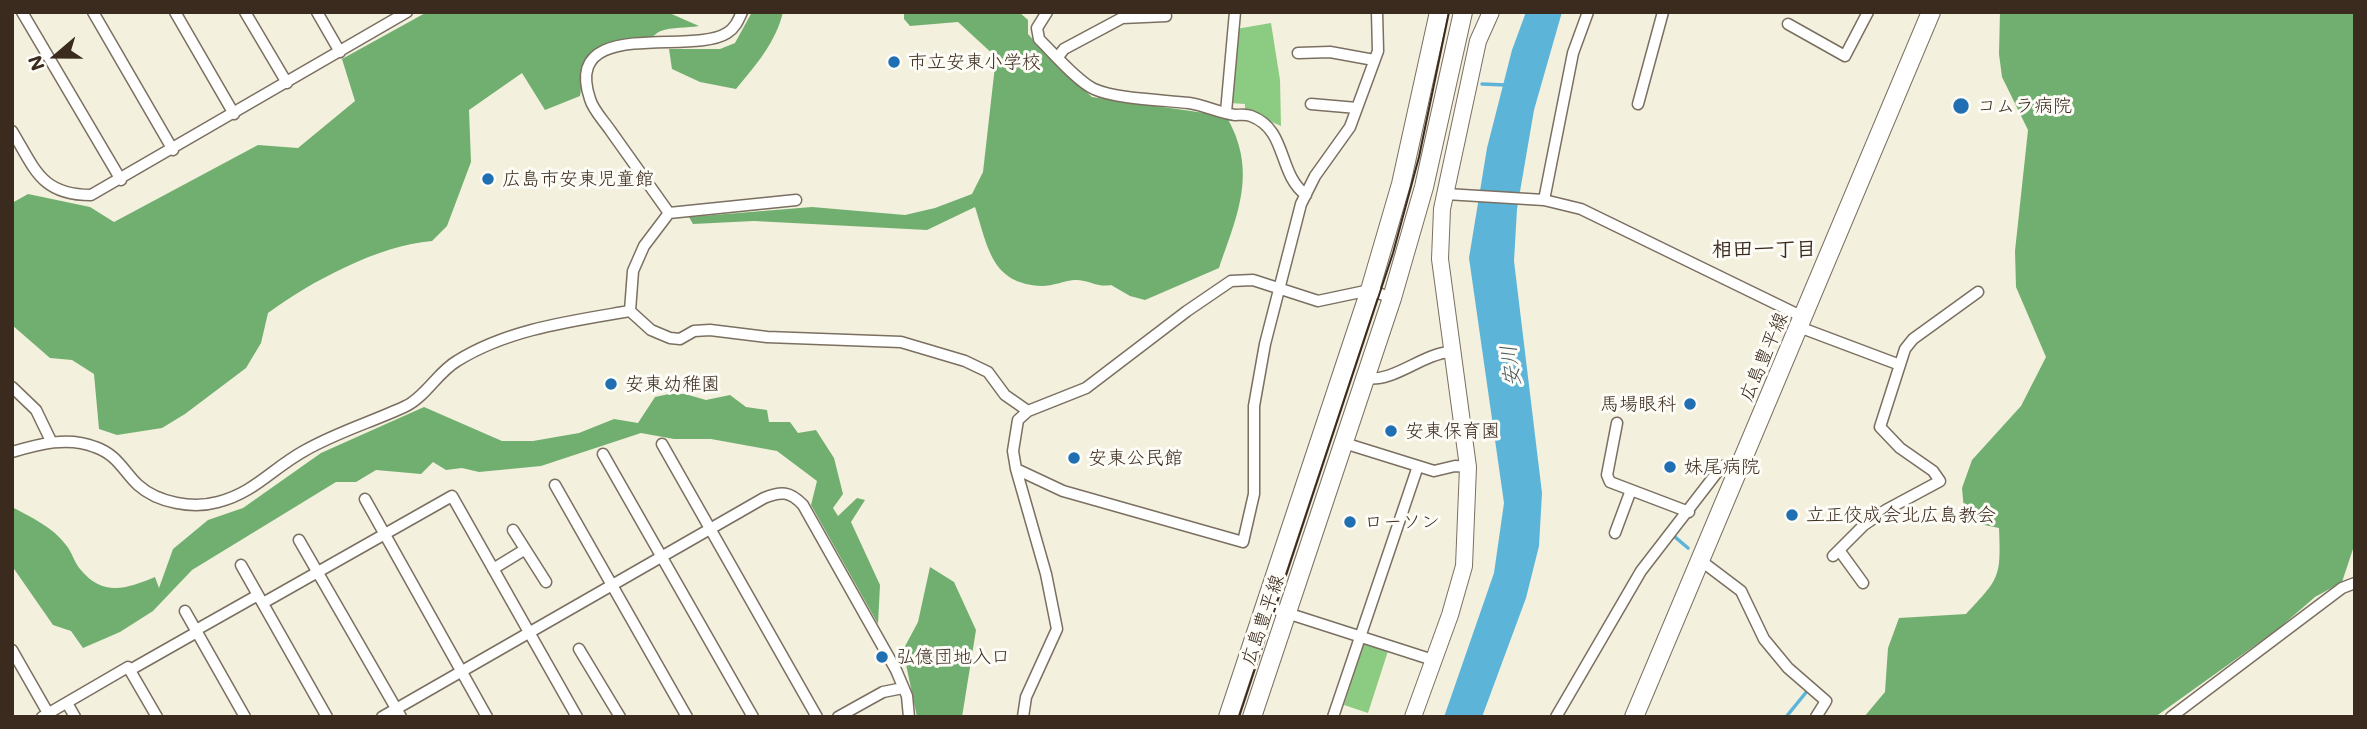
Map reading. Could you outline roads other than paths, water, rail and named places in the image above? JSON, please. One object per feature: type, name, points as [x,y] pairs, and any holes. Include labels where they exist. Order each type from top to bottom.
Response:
[{"type":"main road","name":"広島豊平線","points":[[1228,717],[1370,290],[1401,184],[1439,12]]},
{"type":"main road","name":"広島豊平線","points":[[1252,717],[1392,298],[1424,187],[1463,12]]},
{"type":"main road","name":"広島豊平線","points":[[1634,717],[1931,12]]},
{"type":"street","points":[[22,12],[121,180]]},
{"type":"street","points":[[93,12],[173,150]]},
{"type":"street","points":[[175,12],[234,114]]},
{"type":"street","points":[[246,12],[287,83]]},
{"type":"street","points":[[317,12],[340,52]]},
{"type":"street","points":[[12,131],[45,185],[68,195],[91,195],[340,52],[391,16],[407,12]]},
{"type":"street","points":[[669,213],[590,101],[585,75],[587,66],[599,52],[629,45],[660,40],[700,41],[724,35],[734,27],[742,12]]},
{"type":"street","points":[[1047,12],[1037,28],[1038,39],[1093,89],[1249,114],[1278,136],[1296,187],[1306,195]]},
{"type":"street","points":[[1226,112],[1235,12]]},
{"type":"street","points":[[1016,469],[1063,491],[1242,541],[1254,494],[1254,406],[1257,377],[1306,195],[1350,127],[1378,51],[1377,12]]},
{"type":"street","points":[[1413,717],[1450,615],[1464,566],[1468,467],[1450,352],[1440,259],[1478,41],[1491,12]]},
{"type":"street","points":[[1544,200],[1573,53],[1588,12]]},
{"type":"street","points":[[1638,104],[1663,12]]},
{"type":"street","points":[[1788,24],[1845,56],[1868,12]]},
{"type":"street","points":[[1058,57],[1064,50],[1122,18],[1166,16]]},
{"type":"street","points":[[1298,53],[1330,52],[1374,60]]},
{"type":"street","points":[[1311,104],[1357,108]]},
{"type":"street","points":[[1450,194],[1544,200],[1581,209],[1801,322],[1900,365]]},
{"type":"street","points":[[630,311],[633,271],[644,246],[669,213],[796,200]]},
{"type":"street","points":[[1023,717],[1027,698],[1057,629],[1046,574],[1016,469],[1013,451],[1018,420],[1028,411],[1086,388],[1186,311],[1231,281],[1253,280],[1318,301],[1370,290],[1392,298]]},
{"type":"street","points":[[1864,583],[1836,553],[1864,525],[1940,481],[1933,471],[1900,448],[1880,427],[1900,365],[1913,339],[1978,292]]},
{"type":"street","points":[[630,311],[651,330],[670,338],[680,339],[694,331],[710,330],[767,337],[901,342],[965,361],[988,372],[1004,396],[1028,411]]},
{"type":"street","points":[[12,452],[51,441],[94,446],[121,463],[138,485],[156,496],[192,507],[218,503],[259,485],[301,452],[342,431],[410,405],[443,370],[481,348],[560,324],[630,311]]},
{"type":"street","points":[[1366,378],[1376,380],[1434,355],[1450,352]]},
{"type":"street","points":[[12,387],[36,410],[51,441]]},
{"type":"street","points":[[1617,423],[1607,475],[1610,482],[1689,512]]},
{"type":"street","points":[[1344,443],[1434,471],[1455,466],[1468,467]]},
{"type":"street","points":[[662,444],[817,717]]},
{"type":"street","points":[[603,454],[752,717]]},
{"type":"street","points":[[1333,717],[1418,466]]},
{"type":"street","points":[[1556,717],[1641,571],[1689,512],[1721,466],[1739,469]]},
{"type":"street","points":[[555,485],[687,717]]},
{"type":"street","points":[[1615,533],[1631,491]]},
{"type":"street","points":[[382,717],[399,713],[461,671],[776,493],[794,496],[897,670],[904,688],[909,717]]},
{"type":"street","points":[[130,670],[197,631],[318,572],[452,496],[577,717]]},
{"type":"street","points":[[365,499],[487,717]]},
{"type":"street","points":[[513,530],[524,550],[532,556],[546,582]]},
{"type":"street","points":[[299,540],[399,713]]},
{"type":"street","points":[[493,569],[524,550]]},
{"type":"street","points":[[1700,560],[1741,591],[1765,639],[1788,668],[1826,701],[1816,717]]},
{"type":"street","points":[[241,565],[327,717]]},
{"type":"street","points":[[2171,717],[2335,593],[2355,583]]},
{"type":"street","points":[[1265,606],[1433,660]]},
{"type":"street","points":[[185,611],[245,717]]},
{"type":"street","points":[[579,649],[620,717]]},
{"type":"street","points":[[12,650],[45,715],[128,667],[156,717]]},
{"type":"street","points":[[838,717],[883,692],[904,688]]},
{"type":"street","points":[[66,703],[75,717]]},
{"type":"water","name":"安川","points":[[1526,12],[1562,12],[1534,110],[1517,209],[1514,261],[1542,493],[1539,546],[1526,598],[1482,717],[1444,717],[1494,573],[1504,503],[1469,258],[1487,148],[1512,50]]},
{"type":"waterway","points":[[1482,84],[1505,85]]},
{"type":"waterway","points":[[1675,537],[1688,548]]},
{"type":"waterway","points":[[1786,717],[1808,690]]},
{"type":"tram line","points":[[1239,717],[1393,253],[1419,157],[1449,12]]},
{"type":"place","name":"市立安東小学校","points":[[894,62]]},
{"type":"place","name":"コムラ病院","points":[[1961,106]]},
{"type":"place","name":"広島市安東児童館","points":[[488,179]]},
{"type":"place","name":"安東幼稚園","points":[[611,384]]},
{"type":"place","name":"馬場眼科","points":[[1690,404]]},
{"type":"place","name":"安東保育園","points":[[1391,431]]},
{"type":"place","name":"安東公民館","points":[[1074,458]]},
{"type":"place","name":"妹尾病院","points":[[1670,467]]},
{"type":"place","name":"立正佼成会北広島教会","points":[[1792,515]]},
{"type":"place","name":"ローソン","points":[[1350,522]]},
{"type":"place","name":"弘億団地入口","points":[[882,657]]},
{"type":"district","name":"相田一丁目","points":[[1764,250]]}]
